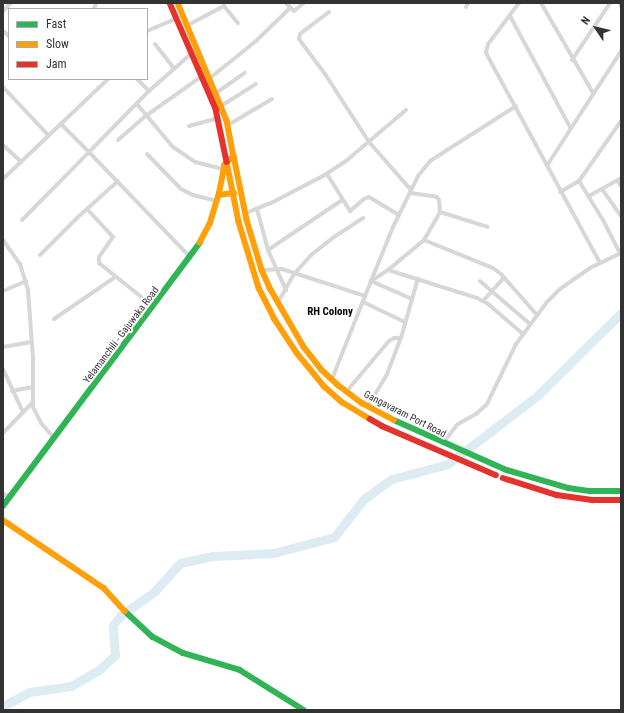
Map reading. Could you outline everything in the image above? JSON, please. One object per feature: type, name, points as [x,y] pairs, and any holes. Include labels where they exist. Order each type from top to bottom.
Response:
[{"type":"street","points":[[3,11],[11,3]]},
{"type":"street","points":[[170,3],[202,76],[218,118],[227,162]]},
{"type":"street","points":[[178,3],[228,125],[234,156]]},
{"type":"street","points":[[286,3],[294,11],[304,3]]},
{"type":"street","points":[[519,3],[486,49],[486,53],[548,164],[560,192],[598,263]]},
{"type":"street","points":[[541,3],[572,60],[593,93]]},
{"type":"street","points":[[572,60],[610,3]]},
{"type":"street","points":[[188,25],[224,6],[238,23]]},
{"type":"street","points":[[210,78],[256,42],[290,8]]},
{"type":"street","points":[[329,12],[300,34],[299,39],[325,74],[369,142],[410,192],[437,197],[439,200],[440,212],[424,240],[388,270],[371,281]]},
{"type":"street","points":[[510,16],[571,129]]},
{"type":"street","points":[[148,31],[177,18]]},
{"type":"street","points":[[155,44],[174,68]]},
{"type":"street","points":[[548,164],[621,52]]},
{"type":"street","points":[[22,220],[149,91],[192,53]]},
{"type":"street","points":[[216,93],[245,73]]},
{"type":"street","points":[[118,140],[147,115],[202,76]]},
{"type":"street","points":[[3,179],[107,80]]},
{"type":"street","points":[[138,80],[149,91]]},
{"type":"street","points":[[221,106],[256,84]]},
{"type":"street","points":[[3,86],[48,135]]},
{"type":"street","points":[[228,125],[272,99]]},
{"type":"street","points":[[137,104],[173,147],[195,162],[224,169]]},
{"type":"street","points":[[332,379],[363,302],[376,264],[410,192],[426,164],[516,106]]},
{"type":"street","points":[[246,212],[257,209],[303,188],[327,174],[369,142],[406,110]]},
{"type":"street","points":[[189,126],[218,118]]},
{"type":"street","points":[[560,192],[580,181],[621,121]]},
{"type":"street","points":[[61,124],[118,181],[190,257]]},
{"type":"street","points":[[3,145],[20,162]]},
{"type":"street","points":[[147,154],[180,189],[193,195],[218,198],[234,193]]},
{"type":"street","name":"Yelamanchili - Gajuwaka Road","points":[[3,506],[154,307],[202,241],[218,198],[224,169],[227,162],[234,156]]},
{"type":"street","name":"Gangavaram Port Road","points":[[234,156],[246,212],[262,270],[278,302],[304,347],[332,379],[369,404],[445,444],[502,468],[568,488],[621,491]]},
{"type":"street","name":"Gangavaram Port Road","points":[[227,162],[234,193],[238,222],[259,288],[283,331],[311,371],[334,397],[382,426],[496,475]]},
{"type":"street","points":[[3,171],[7,175]]},
{"type":"street","points":[[327,174],[342,200],[351,211],[364,199],[369,197],[399,215]]},
{"type":"street","points":[[589,196],[621,178]]},
{"type":"street","points":[[40,255],[118,181]]},
{"type":"street","points":[[445,444],[450,433],[455,427],[476,414],[487,404],[522,334],[560,289],[598,263],[620,254],[580,181]]},
{"type":"street","points":[[617,181],[621,186]]},
{"type":"street","points":[[602,189],[621,216]]},
{"type":"street","points":[[268,250],[342,200]]},
{"type":"street","points":[[87,209],[113,237],[99,260],[102,266],[154,307]]},
{"type":"street","points":[[257,209],[268,250],[286,290]]},
{"type":"street","points":[[440,212],[488,227]]},
{"type":"street","points":[[278,302],[295,273],[322,246],[363,218]]},
{"type":"street","points":[[3,240],[20,264],[26,281],[32,342],[33,402],[36,414],[54,438]]},
{"type":"street","points":[[424,240],[493,268],[537,315]]},
{"type":"street","points":[[262,270],[275,268],[295,273],[365,296]]},
{"type":"street","points":[[388,270],[418,278],[483,301],[522,334]]},
{"type":"street","points":[[54,319],[115,277]]},
{"type":"street","points":[[369,404],[387,374],[401,338],[418,278]]},
{"type":"street","points":[[483,301],[504,278]]},
{"type":"street","points":[[3,291],[26,281]]},
{"type":"street","points":[[371,281],[412,299]]},
{"type":"street","points":[[480,281],[530,324]]},
{"type":"street","points":[[363,302],[405,322]]},
{"type":"street","points":[[283,331],[291,325]]},
{"type":"street","points":[[348,390],[389,341],[394,338],[401,338]]},
{"type":"street","points":[[3,347],[32,342]]},
{"type":"street","points":[[3,369],[22,410]]},
{"type":"street","points":[[12,391],[32,387]]},
{"type":"street","points":[[3,433],[22,410],[33,402]]},
{"type":"street","points":[[496,475],[557,495],[594,500],[621,500]]},
{"type":"street","points":[[3,495],[10,495]]},
{"type":"street","points":[[3,520],[73,566],[114,597],[134,621],[166,645],[183,653],[218,662],[240,670],[304,710]]},
{"type":"waterway","points":[[3,706],[29,692],[71,686],[99,670],[115,655],[113,625],[121,615],[154,592],[180,563],[214,556],[274,553],[334,537],[364,499],[392,479],[448,464],[537,396],[621,313]]},
{"type":"traffic: fast","points":[[3,506],[200,243]]},
{"type":"traffic: fast","points":[[394,420],[507,470],[568,488],[590,491],[621,491]]},
{"type":"traffic: fast","points":[[125,611],[153,637],[183,653],[240,670],[304,710]]},
{"type":"traffic: slow","points":[[178,3],[227,121],[234,156],[225,165],[219,195],[210,224],[200,243]]},
{"type":"traffic: slow","points":[[234,156],[247,220],[262,270],[270,288],[304,347],[322,370],[338,385],[362,403],[394,420]]},
{"type":"traffic: slow","points":[[227,162],[239,222],[259,288],[274,318],[297,353],[324,386],[342,402],[370,419]]},
{"type":"traffic: slow","points":[[219,195],[234,193]]},
{"type":"traffic: slow","points":[[3,520],[104,588],[125,611]]},
{"type":"traffic: jam","points":[[170,3],[216,109],[227,162]]},
{"type":"traffic: jam","points":[[370,419],[382,426],[496,475]]},
{"type":"traffic: jam","points":[[503,478],[557,495],[594,500],[621,500]]},
{"type":"district","name":"RH Colony","points":[[330,312]]}]
